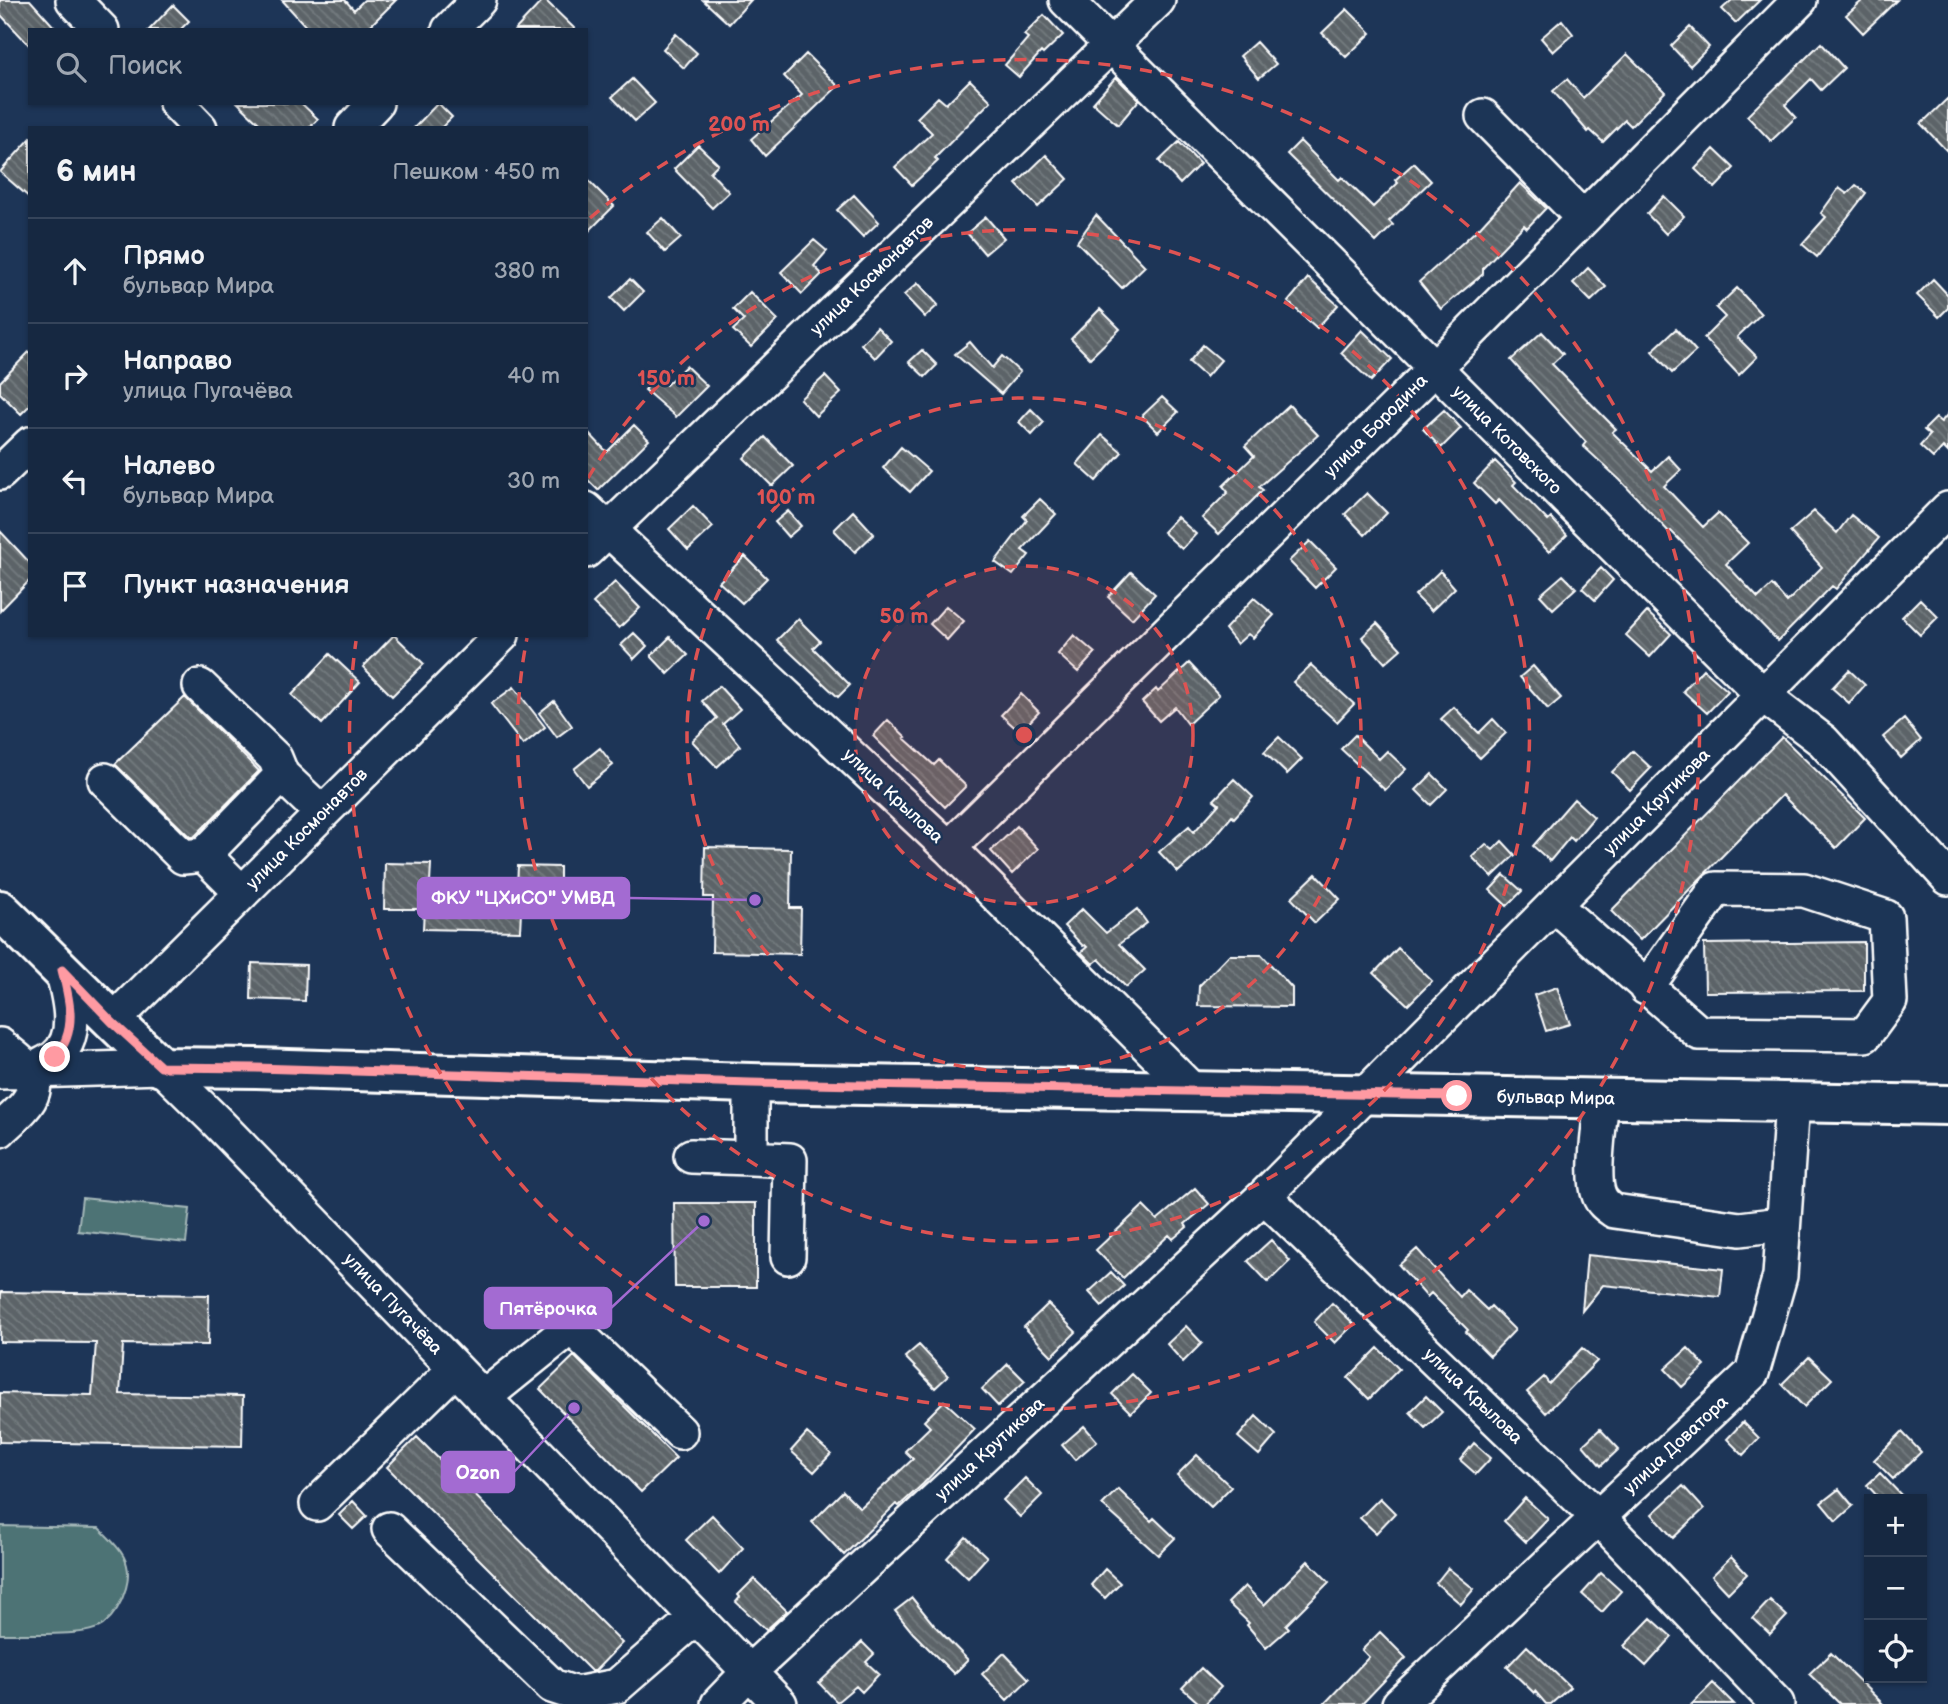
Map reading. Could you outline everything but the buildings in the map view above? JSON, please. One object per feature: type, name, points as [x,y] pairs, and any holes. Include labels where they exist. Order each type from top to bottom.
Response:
[{"type":"main road","name":"улица Пугачёва","points":[[0,910],[161,1067]]},
{"type":"main road","name":"бульвар Мира","points":[[161,1067],[751,1083],[1948,1105]]},
{"type":"street","points":[[73,0],[100,28]]},
{"type":"street","points":[[451,28],[478,0]]},
{"type":"street","name":"улица Котовского","points":[[1066,0],[1763,695],[1823,741],[1948,878]]},
{"type":"street","name":"улица Космонавтов","points":[[593,530],[1158,0]]},
{"type":"street","name":"улица Бородина","points":[[949,848],[1435,368],[1800,0]]},
{"type":"street","points":[[178,105],[198,126]]},
{"type":"street","points":[[354,126],[374,105]]},
{"type":"street","points":[[1483,116],[1583,218]]},
{"type":"street","points":[[0,473],[28,446]]},
{"type":"street","name":"улица Крутикова","points":[[1366,1095],[1948,509]]},
{"type":"street","name":"улица Крылова","points":[[593,530],[949,848],[1193,1091]]},
{"type":"street","name":"улица Космонавтов","points":[[112,1022],[500,637]]},
{"type":"street","points":[[200,686],[275,758],[282,775],[322,813]]},
{"type":"street","points":[[105,780],[183,857],[204,855],[282,775]]},
{"type":"street","points":[[204,855],[242,893]]},
{"type":"street","points":[[1554,905],[1646,988],[1699,1033],[1864,1035],[1890,1001],[1886,917],[1804,890],[1716,889],[1646,988]]},
{"type":"street","points":[[15,1072],[55,1057],[64,1047],[69,1034],[71,1014],[62,970]]},
{"type":"street","points":[[0,1045],[15,1072],[33,1087],[30,1101],[0,1130]]},
{"type":"street","name":"бульвар Мира","points":[[15,1072],[161,1067]]},
{"type":"street","name":"улица Пугачёва","points":[[161,1067],[779,1704]]},
{"type":"street","points":[[751,1083],[751,1158]]},
{"type":"street","points":[[1264,1196],[1366,1095]]},
{"type":"street","points":[[1602,1099],[1596,1181],[1599,1195],[1605,1205],[1614,1211],[1740,1229],[1773,1225],[1784,1217]]},
{"type":"street","name":"улица Доватора","points":[[1399,1704],[1752,1373],[1780,1276],[1791,1102]]},
{"type":"street","points":[[691,1156],[790,1160],[788,1257]]},
{"type":"street","name":"улица Крылова","points":[[1264,1196],[1599,1518],[1777,1704]]},
{"type":"street","name":"улица Крутикова","points":[[718,1704],[748,1673],[1264,1196]]},
{"type":"street","points":[[483,1398],[571,1327],[680,1432]]},
{"type":"street","points":[[317,1504],[455,1369]]},
{"type":"street","points":[[390,1529],[552,1686],[576,1694],[617,1686],[695,1618]]},
{"type":"green space","points":[[82,1198],[190,1209],[186,1243],[78,1231]]},
{"type":"green space","points":[[0,1526],[99,1528],[123,1555],[128,1569],[124,1593],[111,1617],[103,1625],[83,1632],[0,1634]]},
{"type":"place","name":"ФКУ \"ЦХиСО\" УМВД","points":[[755,900]]},
{"type":"place","name":"Пятёрочка","points":[[704,1221]]},
{"type":"place","name":"Ozon","points":[[574,1408]]},
{"type":"route","points":[[55,1057],[64,1047],[69,1034],[71,1014],[62,970],[112,1022],[161,1067],[751,1083],[1457,1096]]}]
